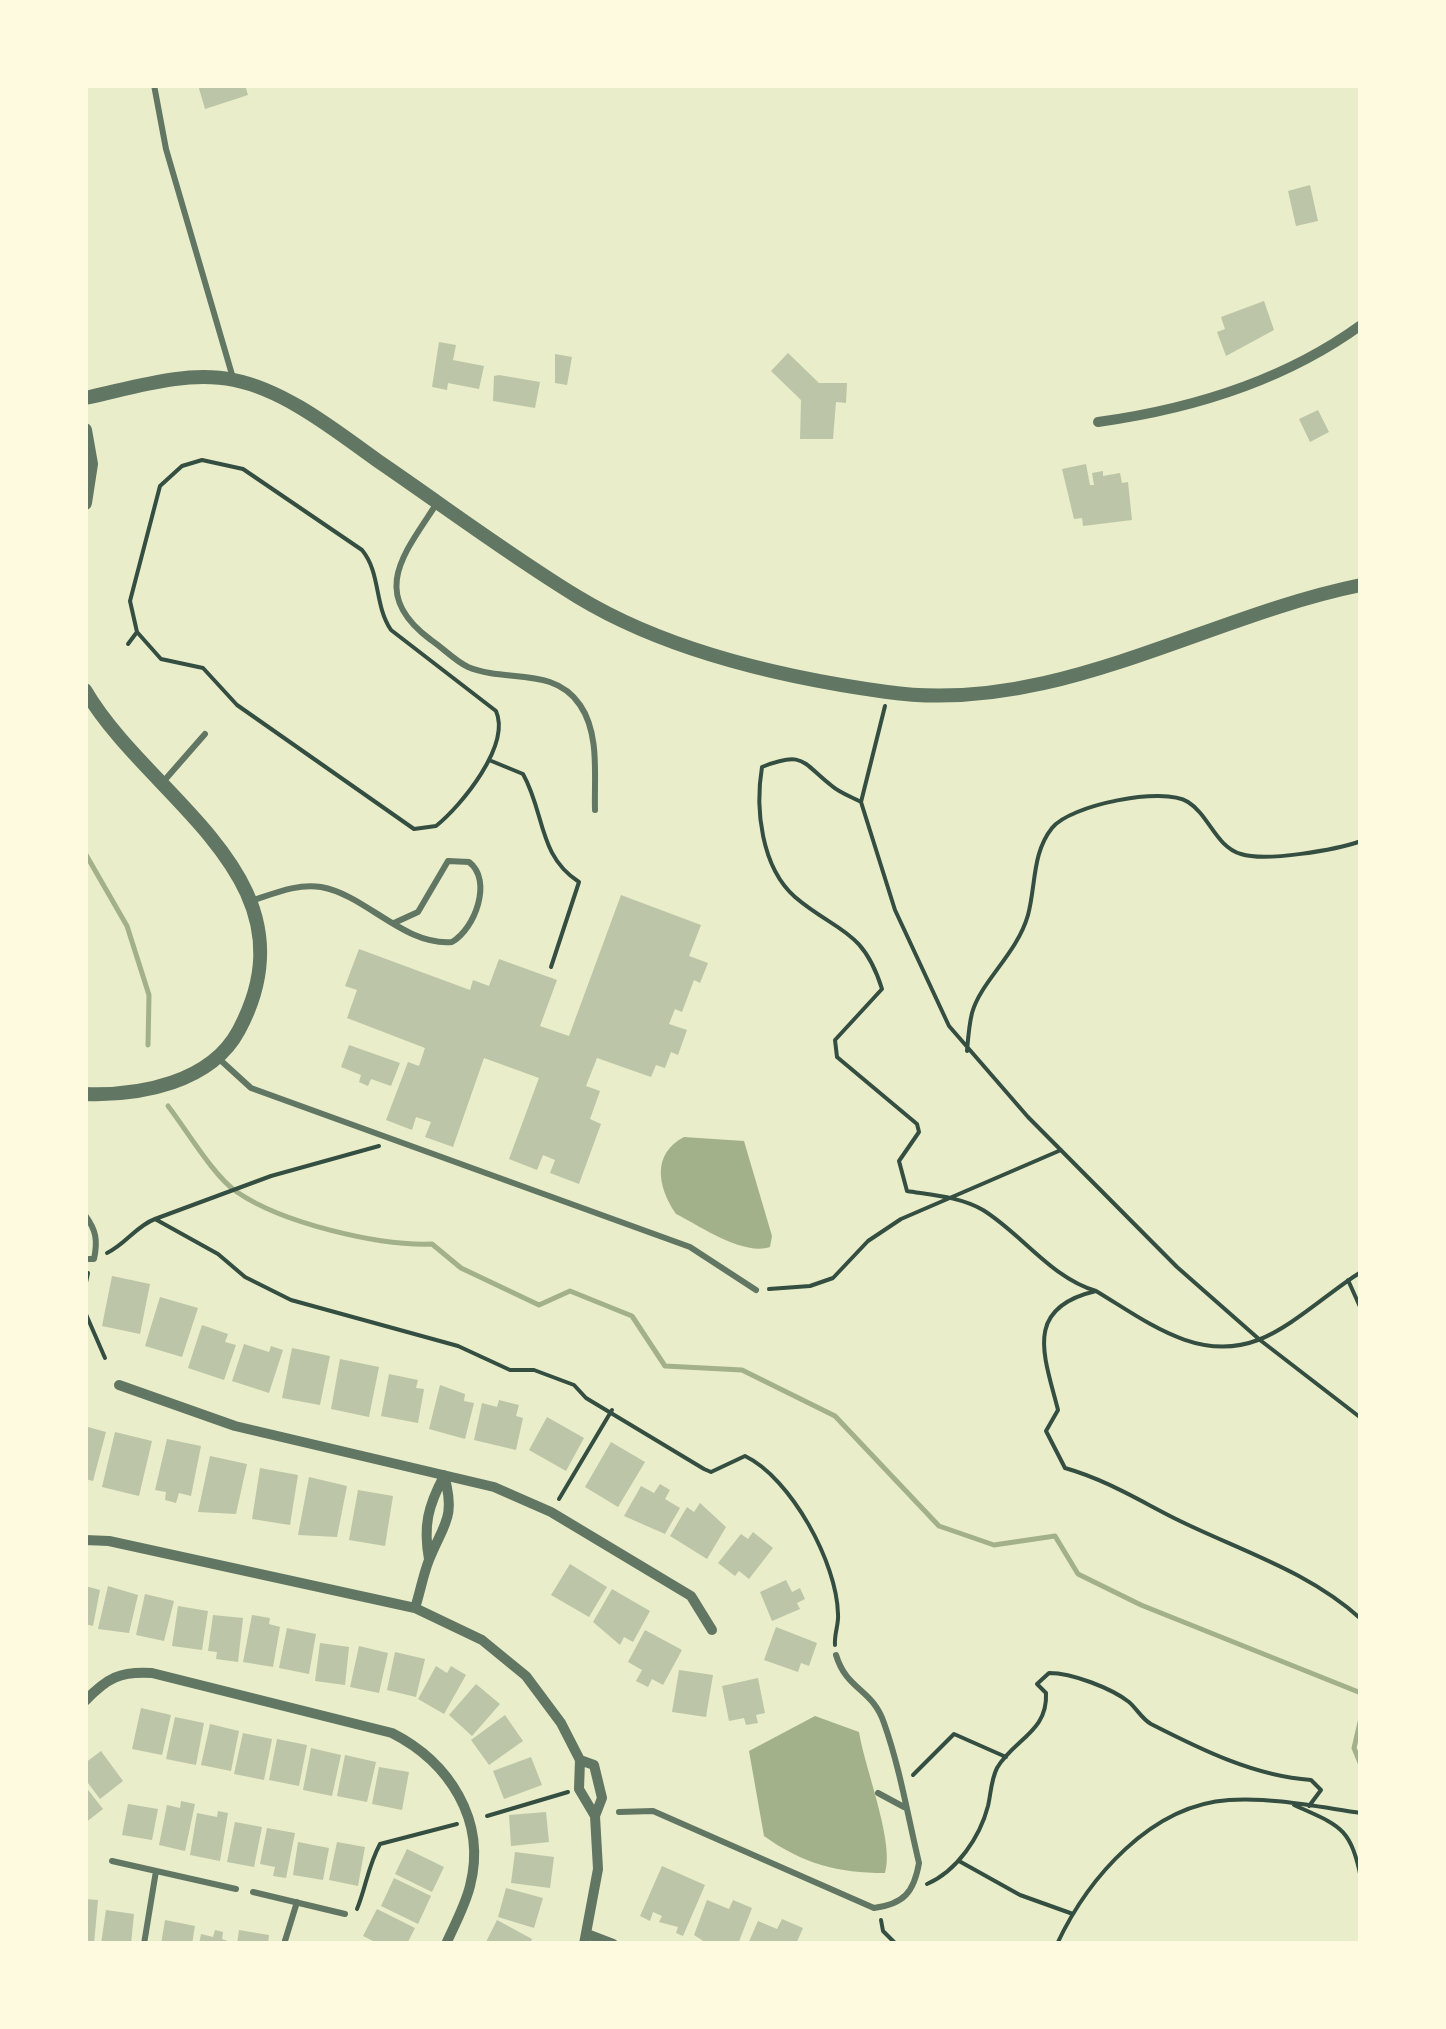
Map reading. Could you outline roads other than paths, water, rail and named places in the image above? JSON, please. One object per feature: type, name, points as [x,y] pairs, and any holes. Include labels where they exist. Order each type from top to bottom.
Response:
[{"type":"street","points":[[1098,422],[1170,412],[1236,391],[1332,346],[1361,325]]},
{"type":"street","points":[[85,398],[173,380],[233,380],[254,386],[332,428],[581,599],[658,634],[771,669],[888,693],[984,694],[1074,676],[1255,612],[1361,585]]},
{"type":"street","points":[[85,430],[91,464],[85,502]]},
{"type":"street","points":[[85,690],[101,718],[211,834],[236,869],[261,952],[261,978],[235,1039],[216,1056],[172,1083],[115,1095],[85,1094]]},
{"type":"street","points":[[120,1386],[235,1426],[494,1487],[551,1512],[690,1596],[712,1630]]},
{"type":"street","points":[[429,1559],[424,1530],[430,1503],[444,1475]]},
{"type":"street","points":[[415,1608],[429,1559],[445,1534],[452,1502],[444,1475]]},
{"type":"street","points":[[85,1540],[109,1541],[415,1608],[482,1640],[526,1676],[561,1722],[580,1760],[579,1789],[595,1816]]},
{"type":"street","points":[[85,1701],[106,1680],[124,1671],[152,1673],[392,1734],[416,1745],[456,1787],[470,1821],[474,1852],[470,1887],[446,1944]]},
{"type":"street","points":[[580,1760],[594,1765],[602,1798],[595,1816],[598,1868],[585,1939],[612,1944]]},
{"type":"lane","points":[[154,85],[166,149],[233,380]]},
{"type":"lane","points":[[438,502],[402,557],[396,592],[401,610],[412,625],[468,667],[555,682],[579,702],[592,726],[595,810]]},
{"type":"lane","points":[[163,783],[205,734]]},
{"type":"lane","points":[[249,902],[292,888],[321,888],[394,923],[441,942],[462,936],[482,886],[480,872],[470,862],[448,862],[438,872],[418,912],[394,923]]},
{"type":"lane","points":[[216,1056],[251,1088],[690,1247],[756,1290]]},
{"type":"lane","points":[[85,1215],[96,1229],[89,1259]]},
{"type":"lane","points":[[619,1812],[653,1810],[874,1908],[906,1898],[919,1862],[884,1722],[871,1697],[843,1677],[836,1654]]},
{"type":"lane","points":[[878,1793],[905,1808]]},
{"type":"lane","points":[[112,1861],[236,1889]]},
{"type":"lane","points":[[144,1944],[156,1871]]},
{"type":"lane","points":[[253,1892],[345,1914]]},
{"type":"lane","points":[[284,1944],[297,1902]]},
{"type":"waterway","points":[[85,853],[127,926],[149,995],[148,1045]]},
{"type":"waterway","points":[[168,1106],[228,1185],[256,1203],[304,1223],[358,1237],[432,1244],[461,1268],[539,1305],[570,1291],[632,1316],[665,1366],[742,1370],[835,1416],[939,1526],[994,1545],[1055,1536],[1078,1574],[1141,1605],[1361,1693]]},
{"type":"waterway","points":[[1361,1718],[1354,1748],[1361,1765]]}]
